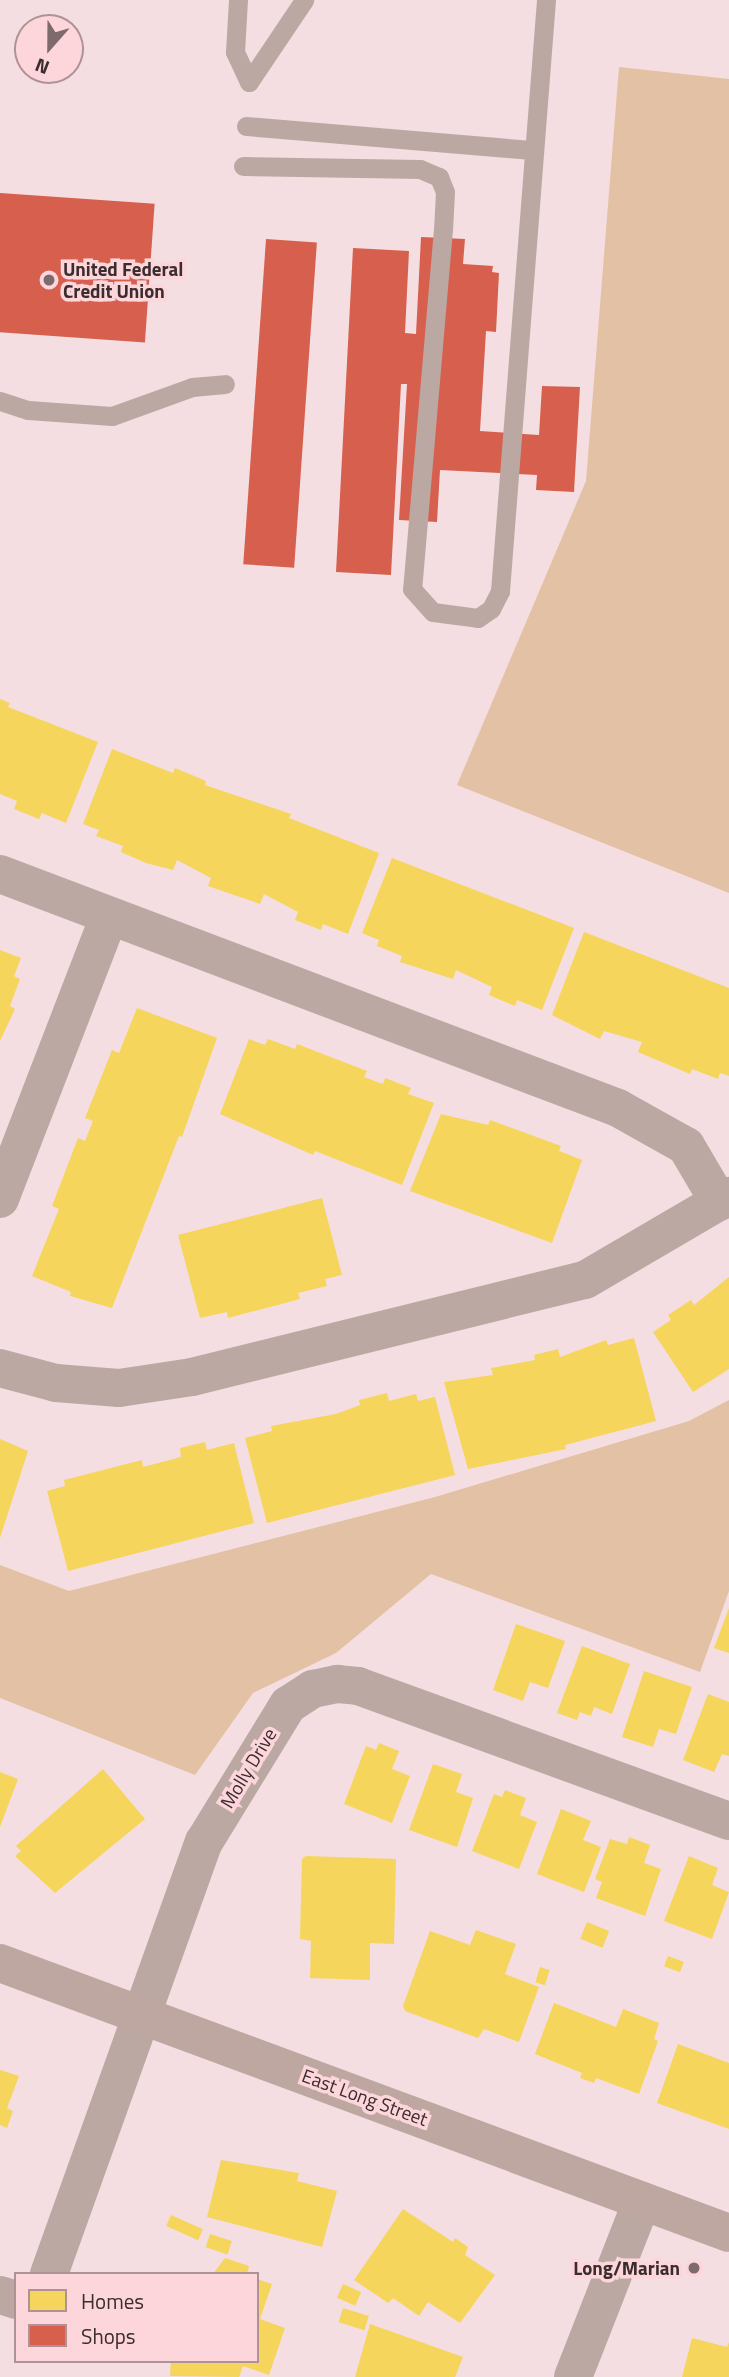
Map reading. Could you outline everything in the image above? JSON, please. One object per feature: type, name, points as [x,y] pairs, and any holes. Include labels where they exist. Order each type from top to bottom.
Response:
[{"type":"street","points":[[0,874],[618,1108],[686,1146],[724,1199],[585,1280],[192,1377],[119,1388],[56,1382],[0,1368]]},
{"type":"street","points":[[0,1199],[109,916]]},
{"type":"street","name":"Molly Drive","points":[[50,2272],[204,1842],[275,1722],[288,1705],[313,1689],[337,1684],[358,1686],[729,1821]]},
{"type":"street","name":"East Long Street","points":[[0,1963],[729,2234]]},
{"type":"street","points":[[573,2377],[642,2201]]},
{"type":"lane","points":[[238,0],[235,52],[249,82],[304,0]]},
{"type":"lane","points":[[243,166],[420,169],[439,177],[445,192],[444,217],[412,589],[433,612],[478,618],[491,609],[500,591],[546,0]]},
{"type":"lane","points":[[246,126],[534,150]]},
{"type":"lane","points":[[0,401],[28,410],[112,416],[192,387],[225,384]]},
{"type":"shaded area","points":[[619,67],[729,79],[729,893],[457,785],[586,481]]},
{"type":"shaded area","points":[[729,1400],[729,1591],[700,1672],[431,1574],[336,1653],[253,1693],[195,1775],[0,1698],[0,1565],[69,1591],[435,1497],[689,1421]]},
{"type":"building: Homes","points":[[0,699],[10,703],[8,707],[98,742],[66,823],[42,813],[39,819],[14,809],[17,801],[0,794]]},
{"type":"building: Homes","points":[[112,749],[173,773],[175,768],[206,781],[205,785],[291,814],[289,818],[379,853],[348,934],[323,924],[321,930],[295,920],[298,912],[264,894],[260,904],[208,886],[211,878],[177,860],[173,870],[146,863],[121,852],[123,846],[96,836],[99,830],[83,824]]},
{"type":"building: Homes","points":[[392,858],[574,928],[542,1010],[517,1000],[515,1006],[489,995],[492,987],[456,970],[453,979],[400,962],[402,956],[377,946],[379,940],[362,933]]},
{"type":"building: Homes","points":[[584,932],[729,988],[729,1076],[720,1073],[718,1079],[692,1069],[690,1074],[638,1052],[642,1042],[604,1031],[600,1039],[552,1015]]},
{"type":"building: Homes","points":[[0,950],[21,958],[14,976],[20,979],[10,1006],[15,1009],[0,1041]]},
{"type":"building: Homes","points":[[137,1008],[217,1038],[182,1137],[179,1136],[112,1308],[70,1296],[71,1292],[32,1276],[59,1209],[52,1206],[78,1138],[85,1141],[93,1121],[85,1118],[112,1050],[119,1053]]},
{"type":"building: Homes","points":[[249,1039],[265,1045],[268,1039],[295,1049],[297,1044],[367,1071],[364,1077],[383,1084],[385,1078],[411,1088],[408,1094],[434,1103],[402,1185],[315,1151],[313,1155],[220,1114]]},
{"type":"building: Homes","points":[[441,1114],[488,1125],[490,1120],[561,1146],[559,1151],[582,1160],[552,1243],[410,1191]]},
{"type":"building: Homes","points":[[322,1198],[342,1275],[325,1279],[327,1286],[298,1293],[300,1299],[228,1318],[227,1312],[200,1318],[178,1235]]},
{"type":"building: Homes","points":[[729,1277],[729,1369],[693,1392],[653,1332],[671,1320],[668,1315],[691,1300],[694,1305]]},
{"type":"building: Homes","points":[[634,1338],[656,1421],[565,1445],[566,1449],[468,1469],[444,1382],[493,1375],[491,1368],[535,1360],[534,1355],[558,1349],[560,1357],[606,1340],[608,1345]]},
{"type":"building: Homes","points":[[387,1393],[389,1401],[416,1394],[418,1401],[435,1397],[455,1475],[267,1523],[245,1438],[272,1431],[271,1426],[336,1414],[360,1405],[359,1400]]},
{"type":"building: Homes","points":[[0,1439],[28,1451],[0,1538]]},
{"type":"building: Homes","points":[[205,1442],[207,1450],[234,1443],[254,1523],[68,1571],[47,1491],[65,1486],[64,1480],[142,1460],[143,1467],[181,1457],[180,1448]]},
{"type":"building: Homes","points":[[729,1608],[729,1653],[714,1648]]},
{"type":"building: Homes","points":[[516,1624],[565,1641],[548,1688],[530,1682],[523,1701],[493,1690]]},
{"type":"building: Homes","points":[[582,1646],[630,1664],[612,1714],[594,1707],[591,1716],[580,1712],[577,1720],[557,1713]]},
{"type":"building: Homes","points":[[644,1671],[692,1687],[676,1734],[659,1729],[653,1747],[622,1737]]},
{"type":"building: Homes","points":[[708,1694],[729,1702],[729,1756],[722,1754],[714,1772],[683,1760]]},
{"type":"building: Homes","points":[[379,1743],[399,1751],[392,1769],[410,1776],[392,1823],[344,1804],[366,1746],[376,1750]]},
{"type":"building: Homes","points":[[433,1764],[462,1774],[456,1792],[473,1798],[457,1847],[409,1830]]},
{"type":"building: Homes","points":[[103,1769],[145,1819],[55,1893],[15,1856],[21,1851],[16,1846]]},
{"type":"building: Homes","points":[[0,1772],[18,1779],[0,1827]]},
{"type":"building: Homes","points":[[505,1790],[526,1798],[520,1815],[537,1822],[519,1869],[472,1851],[494,1794],[502,1797]]},
{"type":"building: Homes","points":[[561,1809],[591,1821],[583,1840],[601,1847],[584,1892],[537,1874]]},
{"type":"building: Homes","points":[[629,1837],[650,1845],[644,1863],[661,1869],[645,1916],[596,1898],[602,1882],[595,1879],[610,1839],[627,1844]]},
{"type":"building: Homes","points":[[306,1856],[396,1859],[394,1944],[370,1943],[370,1980],[310,1978],[311,1941],[300,1939],[302,1859]]},
{"type":"building: Homes","points":[[689,1856],[718,1868],[712,1885],[729,1892],[712,1939],[664,1921]]},
{"type":"building: Homes","points":[[587,1922],[609,1931],[603,1948],[580,1939]]},
{"type":"building: Homes","points":[[476,1930],[516,1944],[505,1974],[539,1987],[519,2042],[484,2029],[478,2038],[405,2011],[403,2006],[430,1931],[470,1945]]},
{"type":"building: Homes","points":[[668,1956],[684,1962],[680,1972],[664,1966]]},
{"type":"building: Homes","points":[[540,1967],[550,1970],[545,1985],[535,1982]]},
{"type":"building: Homes","points":[[554,2003],[616,2027],[623,2009],[659,2023],[654,2039],[658,2041],[639,2094],[596,2078],[594,2083],[580,2078],[582,2073],[535,2054]]},
{"type":"building: Homes","points":[[678,2044],[729,2063],[729,2129],[657,2103]]},
{"type":"building: Homes","points":[[0,2070],[19,2076],[7,2108],[13,2111],[7,2128],[0,2125]]},
{"type":"building: Homes","points":[[221,2160],[299,2173],[297,2181],[337,2191],[322,2247],[207,2217]]},
{"type":"building: Homes","points":[[403,2209],[453,2242],[455,2238],[468,2247],[465,2255],[495,2275],[460,2323],[428,2302],[419,2316],[393,2298],[388,2303],[354,2280]]},
{"type":"building: Homes","points":[[171,2215],[203,2229],[198,2240],[166,2226]]},
{"type":"building: Homes","points":[[210,2234],[232,2241],[228,2254],[206,2247]]},
{"type":"building: Homes","points":[[225,2258],[249,2266],[248,2272],[214,2272]]},
{"type":"building: Homes","points":[[259,2280],[272,2284],[260,2319],[285,2328],[269,2375],[243,2366],[239,2377],[170,2376],[171,2363],[259,2363]]},
{"type":"building: Homes","points":[[343,2284],[361,2292],[355,2306],[337,2298]]},
{"type":"building: Homes","points":[[343,2308],[369,2316],[364,2330],[339,2322]]},
{"type":"building: Homes","points":[[370,2324],[463,2357],[455,2377],[355,2377]]},
{"type":"building: Homes","points":[[692,2338],[727,2347],[729,2342],[729,2377],[682,2377]]},
{"type":"building: Shops","points":[[0,193],[155,204],[145,342],[0,332]]},
{"type":"building: Shops","points":[[421,237],[465,239],[463,264],[493,266],[492,272],[499,273],[496,332],[486,331],[480,431],[539,435],[542,386],[580,387],[574,492],[536,490],[537,475],[440,470],[437,522],[399,520],[407,384],[401,384],[391,575],[336,572],[353,248],[409,251],[405,333],[416,334]]},
{"type":"building: Shops","points":[[266,239],[317,243],[294,568],[243,564]]},
{"type":"place","name":"United Federal Credit Union","points":[[49,280]]},
{"type":"place","name":"Long/Marian","points":[[694,2268]]}]
